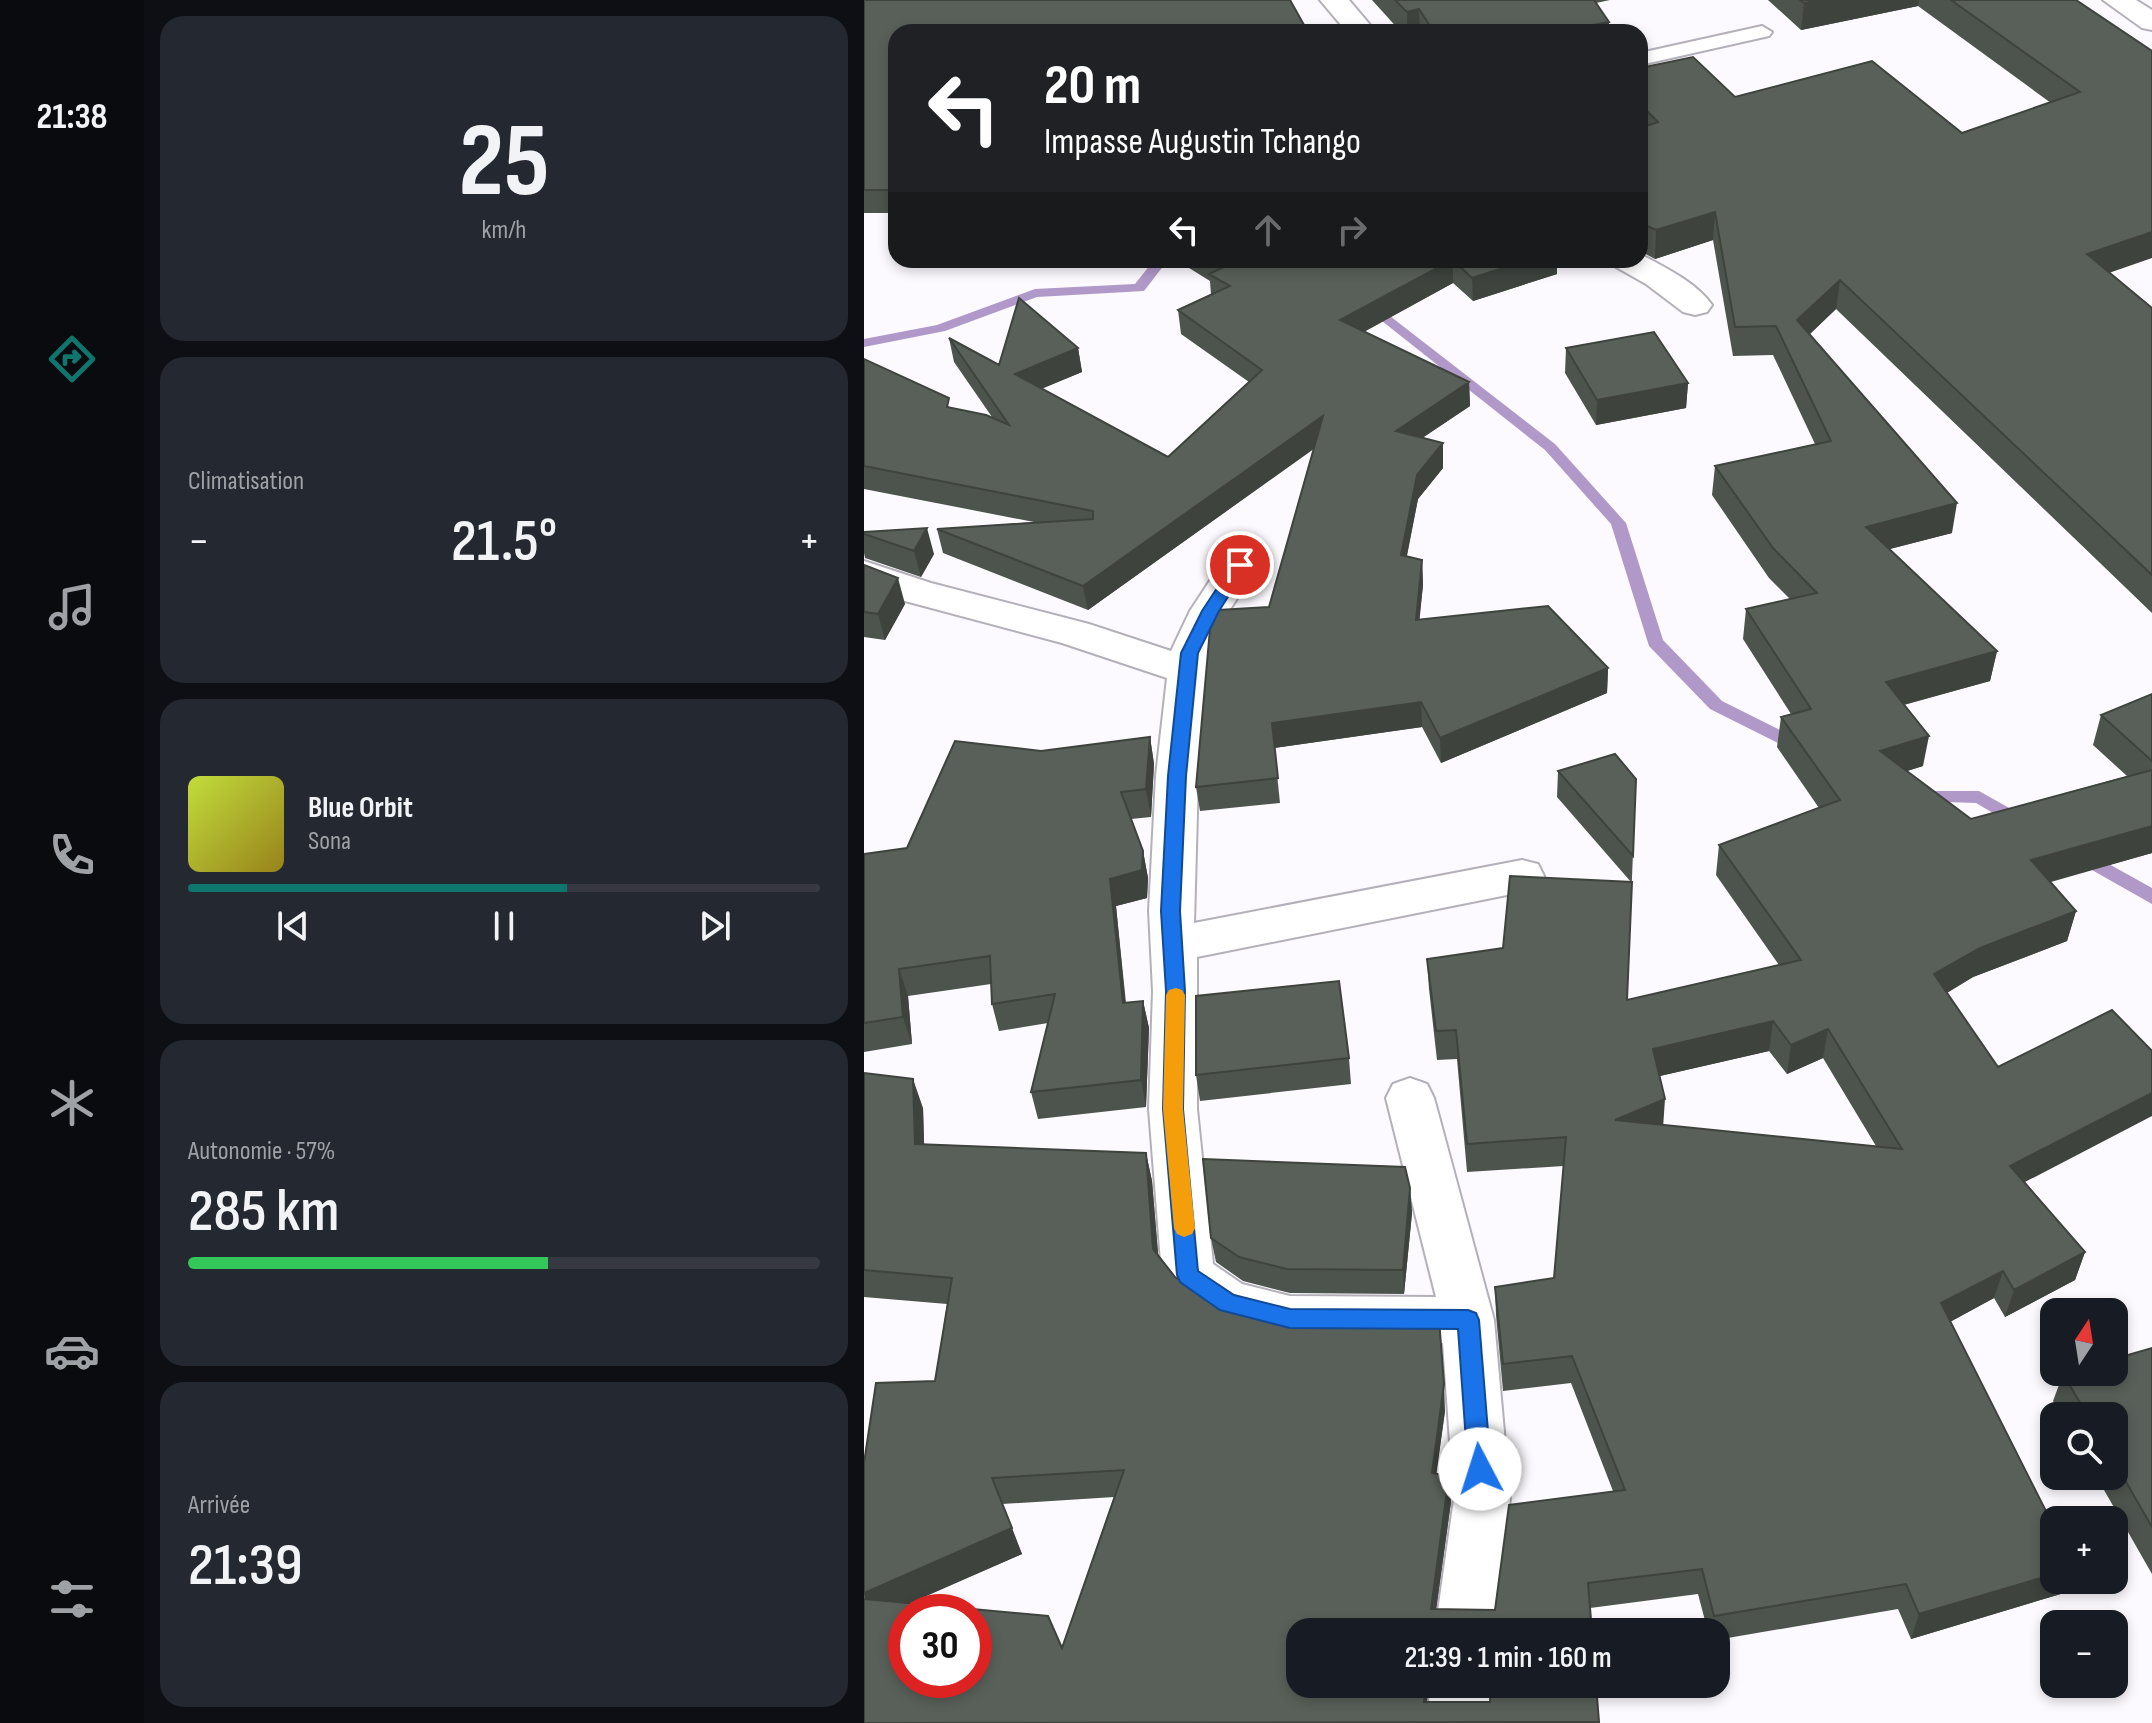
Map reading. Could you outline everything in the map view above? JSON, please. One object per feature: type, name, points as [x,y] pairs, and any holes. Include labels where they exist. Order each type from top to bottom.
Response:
[{"type":"street","points":[[1334,0],[1355,24]]},
{"type":"street","points":[[2117,0],[2152,22]]},
{"type":"street","points":[[1642,268],[1695,305]]},
{"type":"street","points":[[1240,565],[1194,640],[1186,670],[1171,911],[1175,944],[1173,1109],[1188,1275],[1228,1304],[1290,1319],[1468,1320]]},
{"type":"street","points":[[864,573],[919,592],[1075,633],[1186,670]]},
{"type":"street","points":[[1175,944],[1522,876]]},
{"type":"street","points":[[1410,1098],[1468,1320],[1482,1499],[1466,1618]]},
{"type":"street","points":[[1458,1723],[1459,1698]]},
{"type":"lane","points":[[1648,57],[1762,32]]},
{"type":"building","points":[[864,0],[1290,0],[1304,24],[888,24],[888,190],[864,190]]},
{"type":"building","points":[[1395,0],[1594,0],[1609,22],[1429,24],[1419,9],[1407,12]]},
{"type":"building","points":[[1951,0],[2076,0],[2152,51],[2152,232],[2087,254],[2152,308],[2152,575],[1840,280],[1797,320],[1957,503],[1866,527],[1997,651],[1886,682],[1929,736],[1880,751],[1971,819],[2152,770],[2152,826],[2031,860],[2076,911],[1980,948],[1934,974],[1998,1067],[2112,1010],[2152,1051],[2152,1093],[2010,1166],[2085,1252],[2014,1290],[2003,1271],[1941,1303],[2043,1506],[2040,1506],[2040,1578],[1919,1614],[1906,1584],[1714,1616],[1702,1569],[1588,1583],[1591,1618],[1286,1618],[1286,1698],[1424,1698],[1424,1702],[1490,1702],[1490,1698],[1597,1698],[1599,1722],[864,1723],[864,1599],[888,1601],[888,1698],[992,1698],[992,1611],[1048,1616],[1062,1648],[1124,1470],[992,1478],[1012,1528],[864,1593],[864,1463],[876,1383],[935,1381],[952,1278],[864,1270],[864,1073],[913,1079],[915,1144],[1146,1153],[1153,1249],[1175,1277],[1206,1296],[1243,1308],[1284,1316],[1439,1319],[1444,1384],[1432,1473],[1449,1476],[1431,1609],[1495,1610],[1509,1505],[1625,1490],[1572,1356],[1503,1364],[1495,1287],[1554,1278],[1566,1137],[1467,1144],[1456,1030],[1436,1031],[1427,959],[1503,948],[1510,876],[1632,882],[1627,1000],[1801,960],[1719,845],[1840,800],[1781,717],[1811,709],[1746,609],[1817,593],[1773,548],[1715,466],[1831,441],[1776,326],[1735,327],[1715,212],[1656,230],[1648,226],[1648,125],[1658,122],[1648,112],[1648,66],[1693,57],[1735,97],[1872,61],[1962,133],[2080,92]],"holes":[[[1773,1021],[1791,1045],[1828,1029],[1902,1149],[1615,1120],[1665,1099],[1653,1049]]]},
{"type":"building","points":[[1222,268],[1437,268],[1340,320],[1469,382],[1396,431],[1443,443],[1417,475],[1401,555],[1422,560],[1416,620],[1548,606],[1608,668],[1440,738],[1421,702],[1272,723],[1278,778],[1196,787],[1210,629],[1218,610],[1269,607],[1323,416],[1083,586],[937,529],[1093,519],[1093,511],[864,466],[864,359],[949,398],[947,407],[986,415],[1009,425],[949,338],[999,365],[1019,298],[1078,348],[1015,374],[1168,457],[1262,370],[1178,310],[1230,286],[1209,274]]},
{"type":"building","points":[[1461,268],[1503,268],[1472,278]]},
{"type":"building","points":[[1654,332],[1688,383],[1597,400],[1566,348]]},
{"type":"building","points":[[927,528],[914,551],[864,534],[864,532]]},
{"type":"building","points":[[864,565],[898,578],[878,614],[864,612]]},
{"type":"building","points":[[2152,694],[2152,761],[2101,715]]},
{"type":"building","points":[[1150,737],[1146,789],[1121,792],[1143,851],[1142,870],[1110,879],[1123,1003],[1143,1001],[1141,1080],[1031,1092],[1055,994],[992,1004],[990,956],[899,969],[903,1017],[864,1023],[864,854],[907,848],[955,741],[1041,751]]},
{"type":"building","points":[[1615,754],[1636,779],[1633,856],[1558,771]]},
{"type":"building","points":[[1339,981],[1349,1058],[1196,1075],[1196,996]]},
{"type":"building","points":[[1203,1159],[1405,1167],[1410,1188],[1403,1270],[1287,1269],[1239,1257],[1211,1238]]},
{"type":"building","points":[[2152,1348],[2152,1527],[2128,1485],[2128,1402],[2080,1402],[2070,1386],[2128,1386],[2128,1355]]},
{"type":"waterway","points":[[864,343],[940,328],[1035,293],[1139,288],[1155,268]]},
{"type":"waterway","points":[[1368,303],[1550,447],[1618,523],[1655,642],[1716,705],[1798,746]]},
{"type":"waterway","points":[[1922,797],[1979,797],[2021,822]]},
{"type":"waterway","points":[[2082,856],[2152,897]]},
{"type":"slow traffic","points":[[1176,995],[1173,1109],[1184,1228]]},
{"type":"route","points":[[1240,565],[1210,611],[1190,653],[1177,776],[1171,911],[1176,991],[1173,1109],[1188,1275],[1228,1304],[1290,1319],[1468,1320],[1480,1469]]}]
